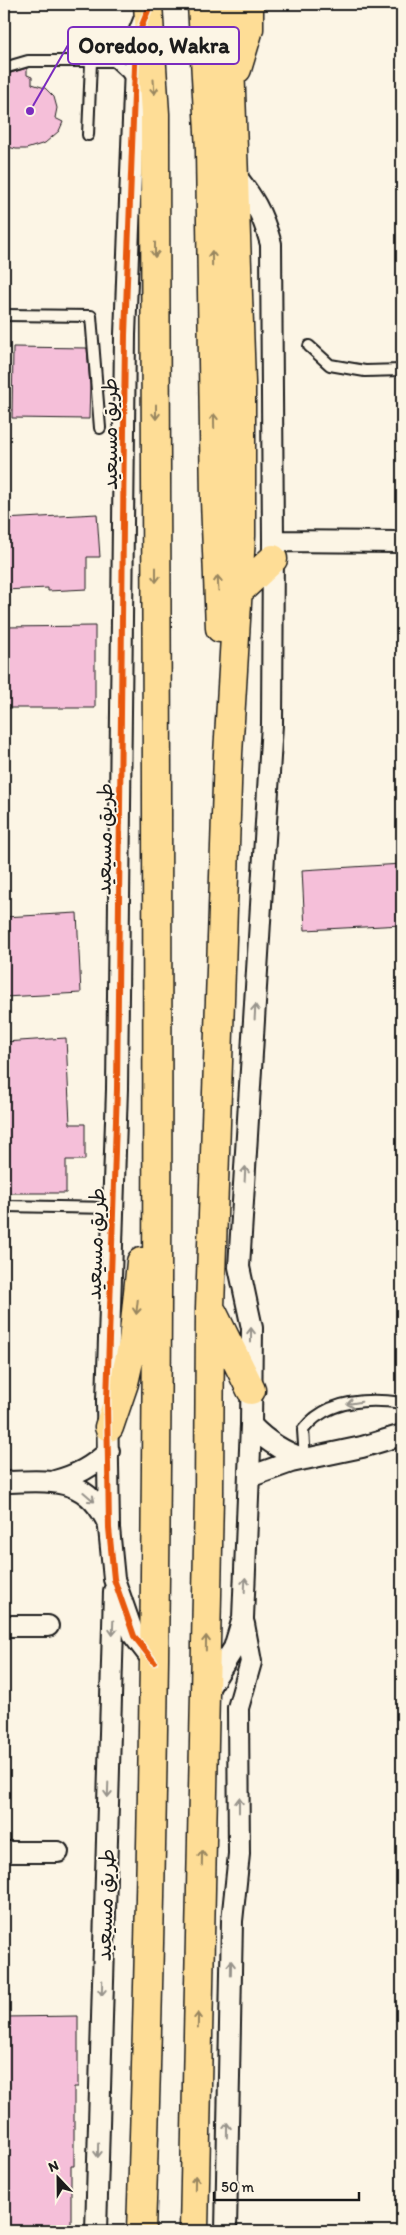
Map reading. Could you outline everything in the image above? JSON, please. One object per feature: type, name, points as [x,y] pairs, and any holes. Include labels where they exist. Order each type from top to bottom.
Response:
[{"type":"highway","points":[[202,4],[210,150],[217,574],[228,754]]},
{"type":"highway","points":[[194,2231],[211,1397],[210,1308],[228,754],[241,536],[241,383],[232,171],[228,4]]},
{"type":"highway","points":[[230,92],[249,29],[249,4]]},
{"type":"highway","name":"طريق مسيعيد","points":[[141,2231],[151,1886],[157,1119],[155,114],[149,6]]},
{"type":"highway","points":[[238,592],[273,550]]},
{"type":"highway","points":[[109,1439],[133,1343],[157,1119]]},
{"type":"highway","points":[[210,1308],[251,1390]]},
{"type":"street","name":"طريق مسيعيد","points":[[96,2231],[114,1579],[109,1528],[108,1391],[117,1069],[125,335],[136,40],[149,6]]},
{"type":"street","points":[[226,2231],[232,1921],[239,1854],[238,1708],[251,1662],[243,1618],[251,1425],[252,1328],[239,1267],[272,724],[273,550],[271,244],[264,219],[253,197],[232,171]]},
{"type":"street","points":[[273,550],[402,542]]},
{"type":"street","points":[[251,1425],[262,1437],[275,1446],[305,1459]]},
{"type":"street","points":[[249,1477],[276,1466],[362,1447],[402,1435]]},
{"type":"street","points":[[4,1482],[55,1481],[75,1476],[94,1465],[109,1439]]},
{"type":"street","points":[[55,1481],[74,1486],[90,1496],[102,1510],[109,1528]]},
{"type":"street","name":"طريق مسيعيد","points":[[114,1579],[134,1636],[154,1662]]},
{"type":"street","points":[[205,1694],[234,1648],[243,1618]]},
{"type":"street","points":[[4,1626],[48,1626]]},
{"type":"street","points":[[4,1852],[58,1852]]},
{"type":"lane","points":[[4,68],[28,61],[114,61],[126,52],[136,40]]},
{"type":"lane","points":[[114,61],[126,72],[135,86]]},
{"type":"lane","points":[[88,135],[90,62]]},
{"type":"lane","points":[[4,315],[91,316],[100,428]]},
{"type":"lane","points":[[309,346],[330,365],[365,371],[402,370]]},
{"type":"lane","points":[[4,1206],[112,1208]]},
{"type":"lane","points":[[305,1459],[303,1430],[312,1418],[330,1407],[361,1401],[402,1403]]},
{"type":"building","points":[[27,68],[27,75],[32,77],[32,84],[45,88],[54,97],[57,108],[55,118],[63,122],[59,131],[45,143],[26,149],[16,149],[4,146],[4,75]]},
{"type":"building","points":[[13,347],[87,348],[90,385],[89,419],[12,418]]},
{"type":"building","points":[[97,514],[100,557],[87,557],[87,589],[48,591],[48,588],[4,590],[4,519]]},
{"type":"building","points":[[95,626],[95,708],[4,708],[4,627]]},
{"type":"building","points":[[402,864],[402,925],[305,930],[302,870]]},
{"type":"building","points":[[77,913],[81,993],[4,997],[4,917]]},
{"type":"building","points":[[66,1038],[70,1124],[85,1124],[85,1160],[66,1160],[66,1193],[4,1193],[4,1042]]},
{"type":"building","points":[[78,2016],[78,2087],[74,2087],[74,2166],[71,2166],[71,2231],[4,2231],[4,2017]]},
{"type":"cycle path","points":[[149,8],[136,40],[125,335],[117,1089],[107,1401],[109,1528],[114,1579],[134,1636],[154,1662]]},
{"type":"place","name":"Ooredoo, Wakra","points":[[30,111]]}]
